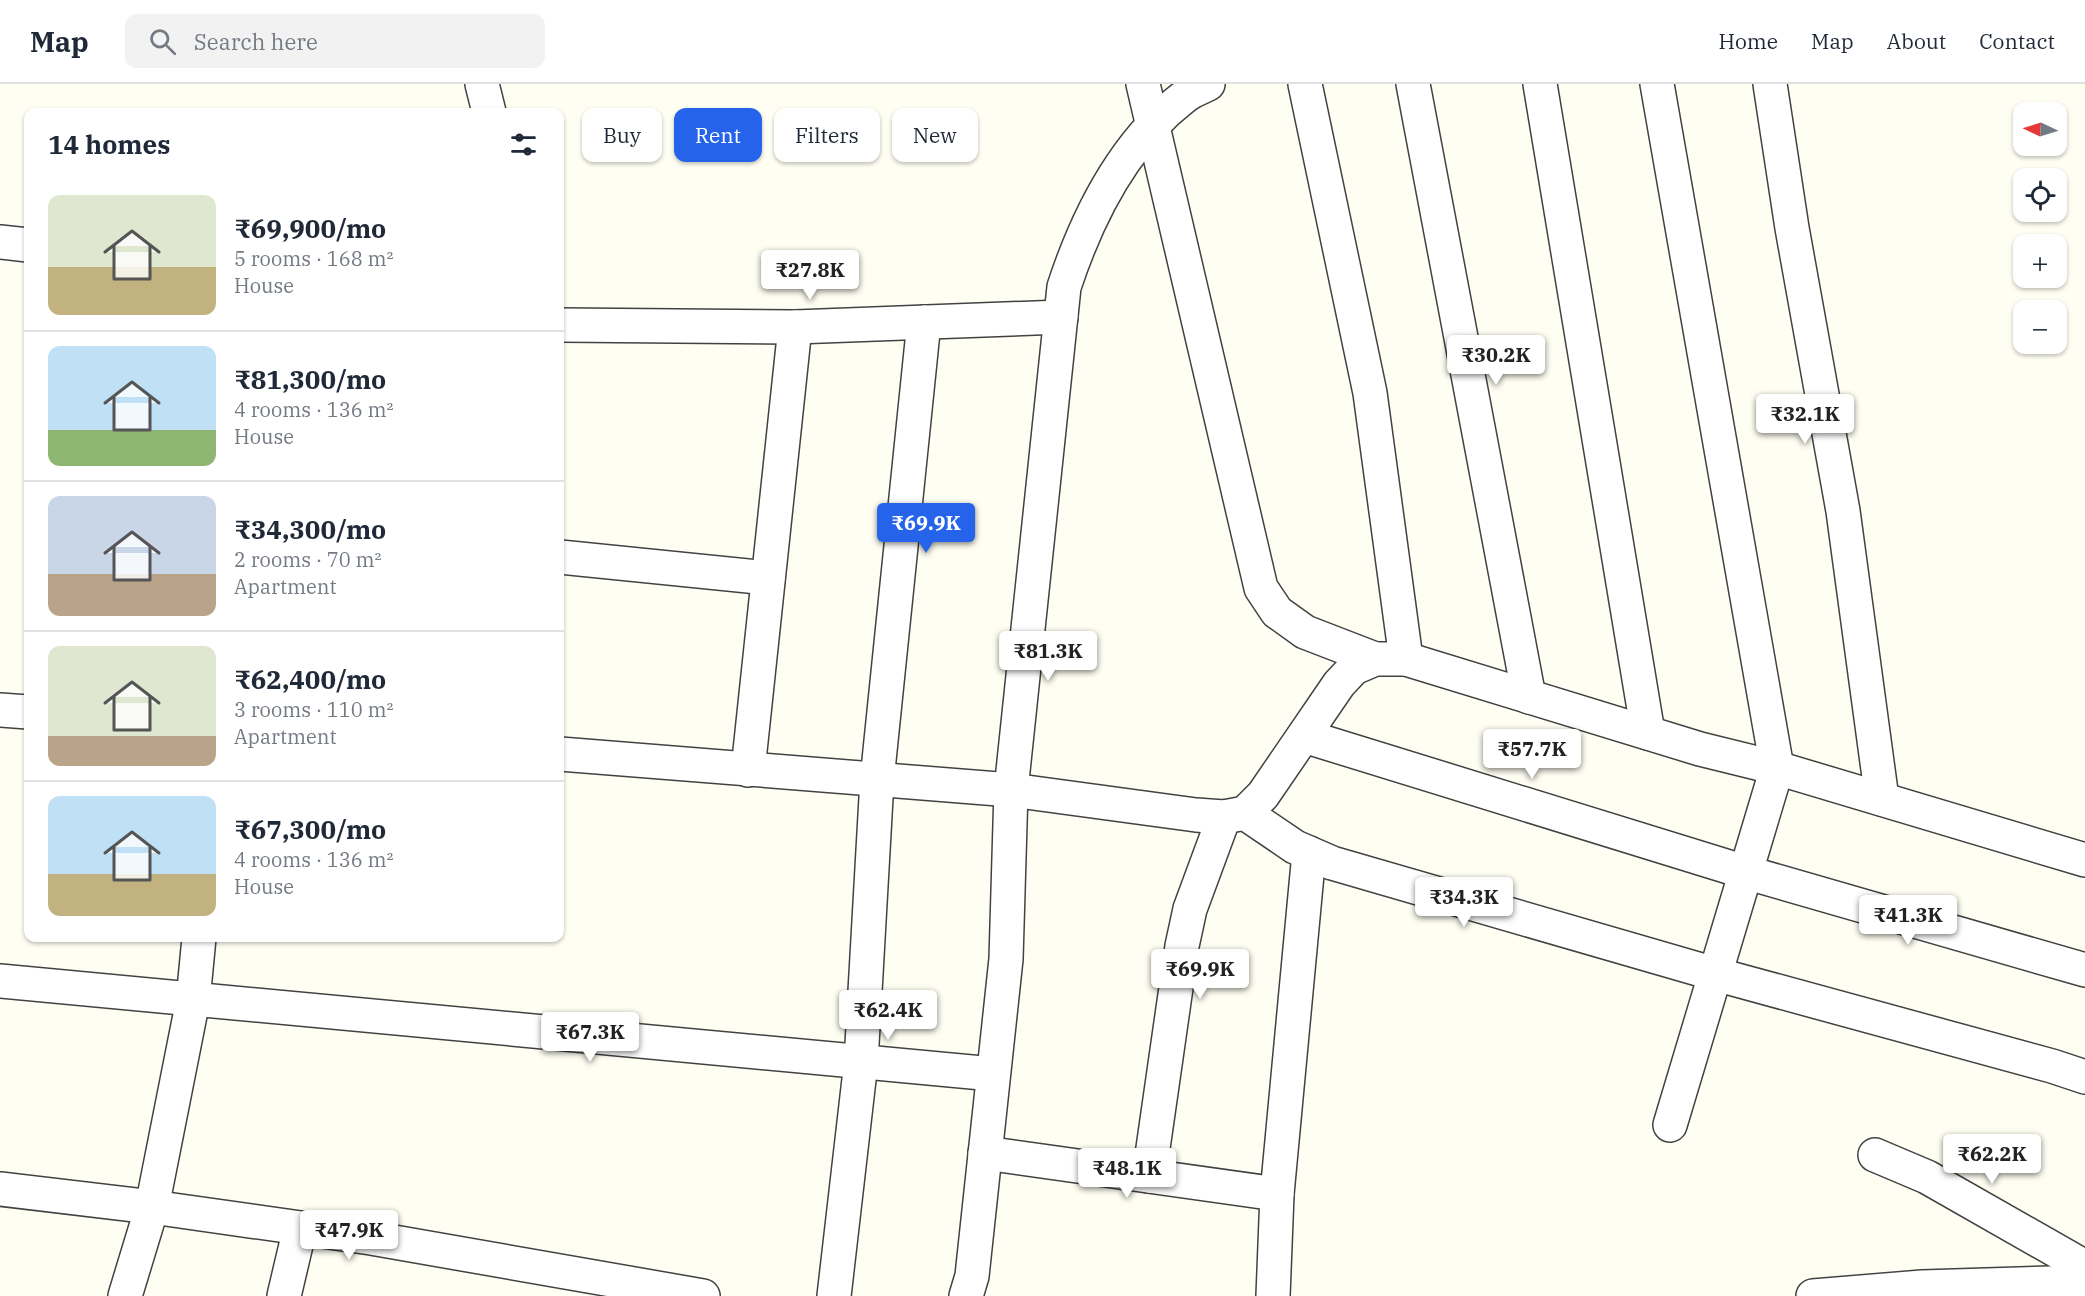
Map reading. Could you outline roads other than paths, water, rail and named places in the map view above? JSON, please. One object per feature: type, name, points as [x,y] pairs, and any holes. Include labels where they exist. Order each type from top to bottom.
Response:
[{"type":"street","points":[[482,84],[488,108]]},
{"type":"street","points":[[1143,84],[1261,588],[1277,612],[1305,632],[1390,659],[1529,697],[1700,749],[1777,768],[2085,860]]},
{"type":"street","points":[[966,1296],[972,1276],[1006,959],[1011,790],[1064,287],[1078,244],[1116,174],[1151,125],[1186,95],[1208,84]]},
{"type":"street","points":[[1305,84],[1370,393],[1390,659]]},
{"type":"street","points":[[1413,84],[1529,697]]},
{"type":"street","points":[[1540,84],[1648,734]]},
{"type":"street","points":[[1657,84],[1777,768],[1670,1125]]},
{"type":"street","points":[[1770,84],[1792,228],[1843,510],[1882,799]]},
{"type":"street","points":[[0,242],[24,245]]},
{"type":"street","points":[[564,325],[795,327],[1061,316]]},
{"type":"street","points":[[834,1296],[861,1062],[877,780],[924,322]]},
{"type":"street","points":[[748,770],[795,327]]},
{"type":"street","points":[[564,557],[768,578]]},
{"type":"street","points":[[1149,1176],[1182,946],[1190,909],[1234,815],[1263,795],[1339,684],[1354,668],[1390,659]]},
{"type":"street","points":[[0,710],[24,712]]},
{"type":"street","points":[[1304,736],[1745,872],[2085,970]]},
{"type":"street","points":[[564,754],[1011,790],[1196,815],[1234,815],[1295,847],[1332,863],[1715,974],[2085,1077]]},
{"type":"street","points":[[1273,1296],[1276,1194],[1309,853]]},
{"type":"street","points":[[125,1296],[152,1207],[193,1000],[199,942]]},
{"type":"street","points":[[0,981],[993,1074]]},
{"type":"street","points":[[985,1153],[1276,1194]]},
{"type":"street","points":[[1875,1155],[1927,1177],[2085,1267]]},
{"type":"street","points":[[0,1189],[152,1207],[371,1238],[588,1286],[703,1296]]},
{"type":"street","points":[[284,1296],[300,1228]]},
{"type":"street","points":[[1813,1296],[1922,1287],[2000,1290],[2085,1282]]}]
